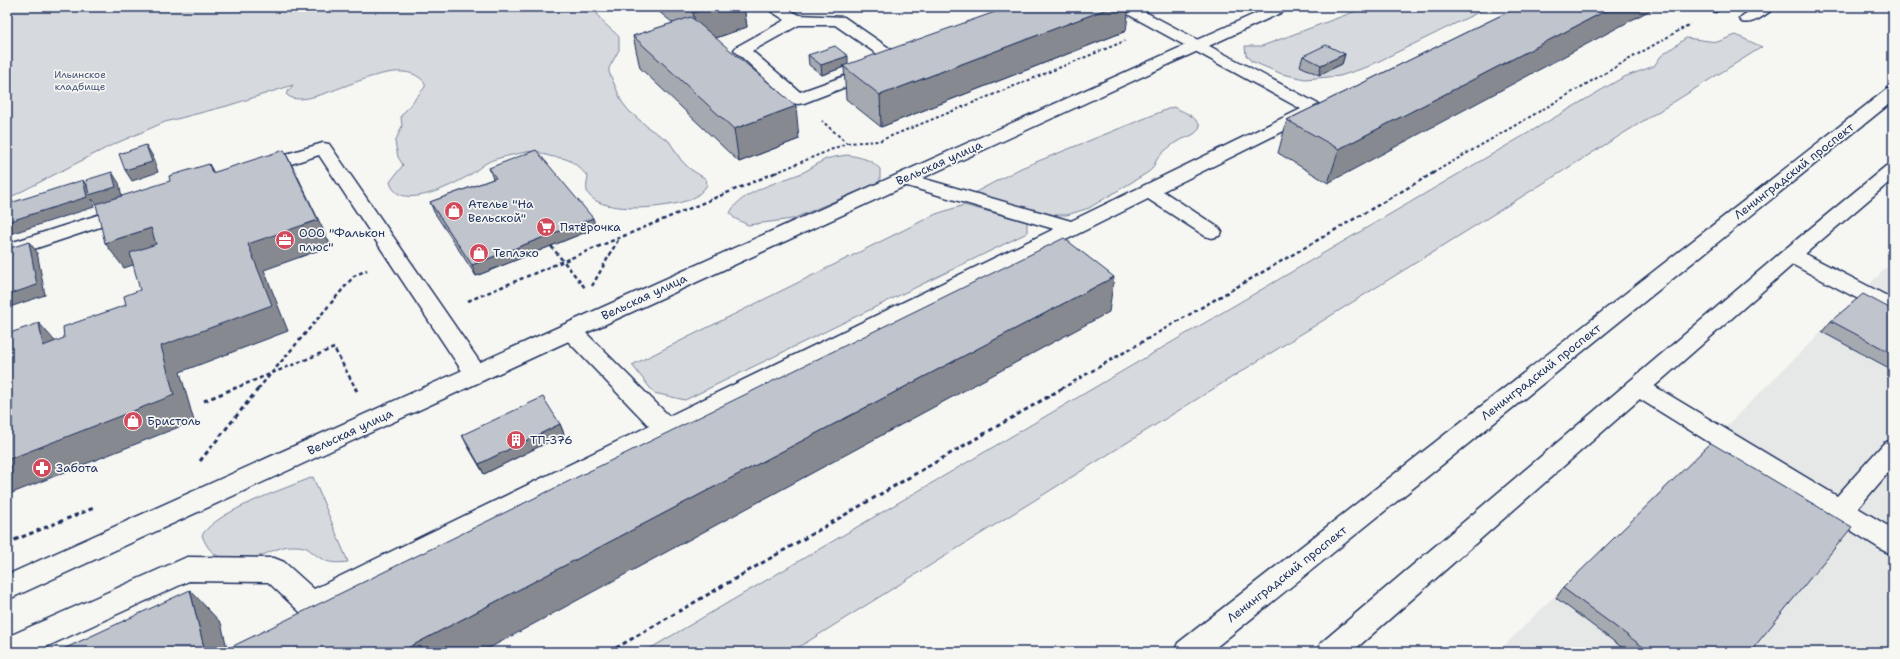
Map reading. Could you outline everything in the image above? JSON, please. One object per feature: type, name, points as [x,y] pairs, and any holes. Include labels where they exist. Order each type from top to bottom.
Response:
[{"type":"main road","points":[[774,7],[796,20]]},
{"type":"main road","points":[[7,651],[187,569],[274,570],[311,604],[1322,105],[1197,46],[1125,7]]},
{"type":"main road","name":"Вельская улица","points":[[7,588],[1282,7]]},
{"type":"main road","points":[[1747,18],[1767,7]]},
{"type":"main road","points":[[796,20],[840,20],[907,59],[798,100],[742,50],[796,20]]},
{"type":"main road","name":"Ленинградский проспект","points":[[1188,652],[1893,92]]},
{"type":"main road","points":[[240,175],[322,148],[476,374]]},
{"type":"main road","points":[[1331,652],[1791,255],[1893,170]]},
{"type":"main road","points":[[904,179],[1074,228]]},
{"type":"main road","points":[[1148,191],[1212,232]]},
{"type":"main road","points":[[7,251],[142,206]]},
{"type":"main road","points":[[1791,255],[1893,308]]},
{"type":"main road","points":[[571,331],[666,429]]},
{"type":"main road","points":[[1638,387],[1893,543]]},
{"type":"main road","points":[[1840,511],[1893,450]]},
{"type":"path","points":[[609,652],[1690,24]]},
{"type":"path","points":[[436,315],[848,143],[879,141],[1161,26]]},
{"type":"path","points":[[798,100],[848,143]]},
{"type":"path","points":[[588,292],[618,239]]},
{"type":"path","points":[[551,246],[563,262]]},
{"type":"path","points":[[196,466],[270,374],[354,276],[397,258]]},
{"type":"path","points":[[204,401],[334,348],[373,422]]},
{"type":"path","points":[[7,543],[101,504]]},
{"type":"shaded area","points":[[1893,261],[1893,652],[1498,652]]},
{"type":"green space","name":"Ильинское кладбище","points":[[7,7],[596,7],[601,20],[619,37],[619,50],[609,68],[609,72],[622,102],[629,111],[650,129],[669,141],[681,160],[690,169],[706,179],[707,185],[694,198],[669,205],[638,208],[608,205],[597,201],[589,195],[587,189],[588,177],[576,165],[569,160],[545,155],[535,151],[490,161],[474,173],[450,186],[426,194],[403,196],[395,191],[390,182],[403,165],[398,157],[395,142],[402,126],[401,116],[425,87],[425,83],[412,74],[394,72],[374,76],[312,97],[297,99],[286,94],[293,85],[227,106],[165,122],[110,146],[7,199]]},
{"type":"green space","points":[[1367,7],[1489,7],[1367,67],[1340,76],[1305,79],[1282,74],[1251,61],[1246,55],[1245,46],[1262,46]]},
{"type":"green space","points":[[1736,35],[1762,47],[791,652],[644,652],[1615,82],[1624,77],[1654,66],[1661,56],[1686,38],[1717,42]]},
{"type":"green space","points":[[1173,107],[1195,119],[1200,126],[1198,130],[1193,135],[1178,141],[1167,149],[1158,158],[1153,168],[1149,172],[1089,208],[1067,215],[1054,215],[972,194],[1021,168]]},
{"type":"green space","points":[[847,155],[865,159],[877,166],[880,169],[880,182],[792,219],[748,225],[734,218],[730,213],[742,199],[751,193],[802,173],[826,159]]},
{"type":"green space","points":[[964,205],[1027,222],[1027,233],[685,400],[654,393],[632,365],[936,214]]},
{"type":"green space","points":[[313,477],[348,562],[337,563],[326,561],[306,548],[300,546],[280,548],[248,560],[231,561],[217,555],[206,543],[202,535],[210,526],[222,517],[253,501]]},
{"type":"building","points":[[686,7],[710,7],[693,13]]},
{"type":"building","points":[[1009,7],[1112,7],[880,95],[843,66]]},
{"type":"building","points":[[1518,7],[1613,7],[1339,149],[1287,120]]},
{"type":"building","points":[[691,17],[796,106],[734,129],[633,36]]},
{"type":"building","points":[[1326,45],[1345,54],[1321,65],[1303,56]]},
{"type":"building","points":[[835,46],[848,56],[821,65],[808,55]]},
{"type":"building","points":[[146,145],[152,162],[125,170],[119,154]]},
{"type":"building","points":[[284,150],[318,220],[248,244],[272,305],[161,346],[174,395],[7,460],[7,334],[39,323],[43,346],[64,338],[63,327],[126,305],[124,296],[140,290],[130,253],[156,244],[151,228],[105,243],[96,204],[170,181],[169,176],[209,164],[212,173]]},
{"type":"building","points":[[536,150],[593,218],[472,265],[430,202],[496,178],[489,168]]},
{"type":"building","points":[[112,172],[116,187],[89,195],[86,180]]},
{"type":"building","points":[[83,180],[87,197],[7,222],[7,204]]},
{"type":"building","points":[[1064,238],[1114,277],[400,652],[221,652]]},
{"type":"building","points":[[29,242],[37,285],[7,295],[7,249]]},
{"type":"building","points":[[1863,294],[1893,310],[1893,354],[1831,321]]},
{"type":"building","name":"ТП-376","points":[[543,397],[560,424],[479,464],[462,435]]},
{"type":"building","points":[[1711,443],[1852,527],[1750,652],[1650,652],[1563,588]]},
{"type":"building","points":[[190,590],[205,652],[57,652]]},
{"type":"place","name":"Ателье \"На Вельской\"","points":[[454,211]]},
{"type":"place","name":"Пятёрочка","points":[[546,227]]},
{"type":"place","name":"ООО \"Фалькон плюс\"","points":[[285,240]]},
{"type":"place","name":"Теплэко","points":[[479,253]]},
{"type":"place","name":"Бристоль","points":[[133,421]]},
{"type":"place","name":"ТП-376","points":[[516,440]]},
{"type":"place","name":"Забота","points":[[42,468]]}]
